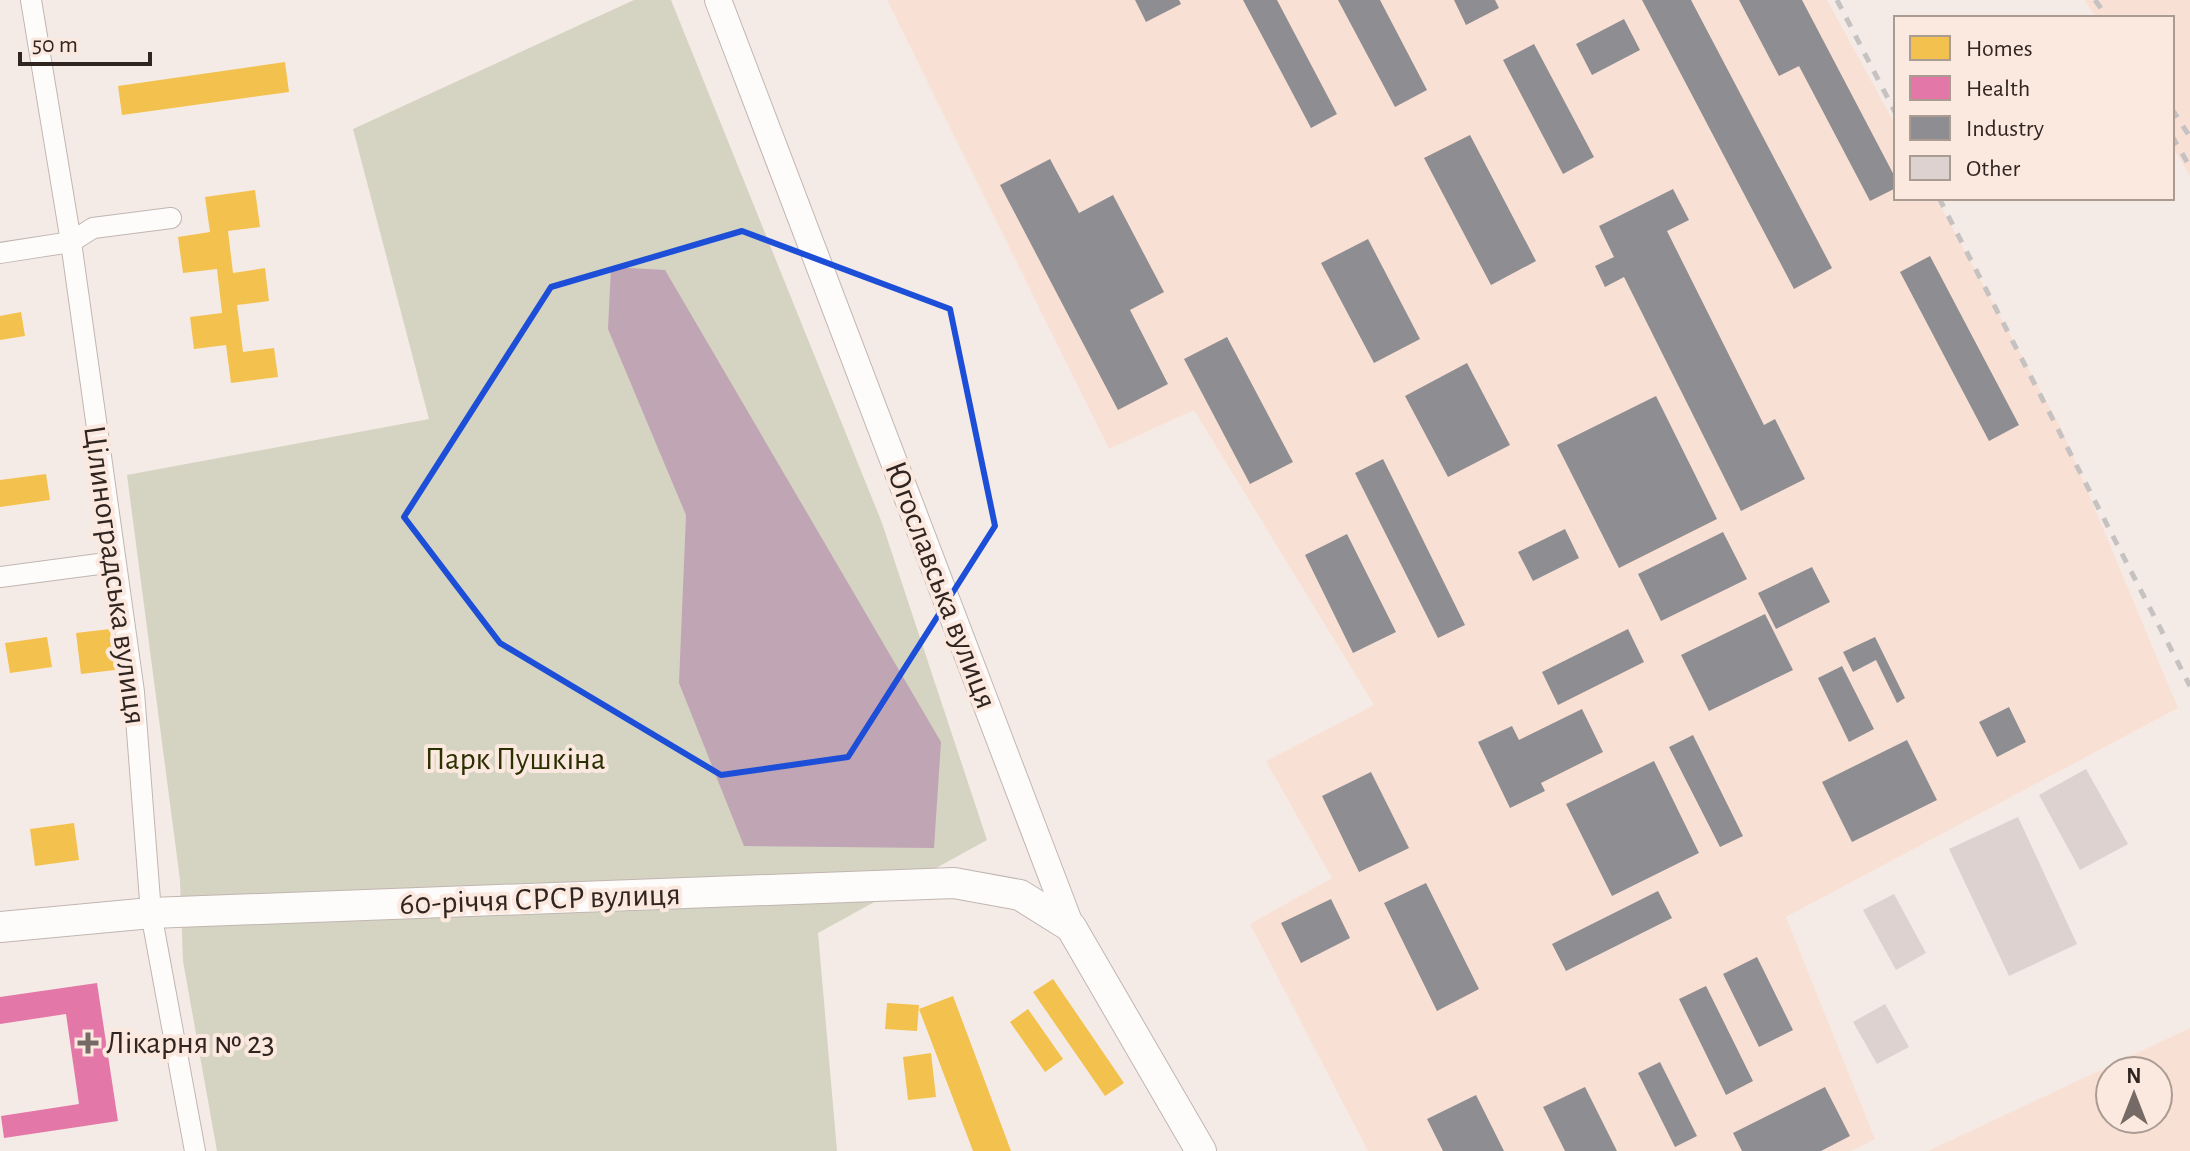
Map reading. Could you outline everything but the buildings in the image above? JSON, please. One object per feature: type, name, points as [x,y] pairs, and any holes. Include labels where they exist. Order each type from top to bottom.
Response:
[{"type":"main road","name":"60-річчя СРСР вулиця","points":[[0,927],[151,913],[954,883],[1020,895],[1071,927]]},
{"type":"main road","name":"Югославська вулиця","points":[[1071,927],[1201,1151]]},
{"type":"street","name":"Цілиноградська вулиця","points":[[31,0],[71,242],[134,692],[151,913],[195,1151]]},
{"type":"street","name":"Югославська вулиця","points":[[718,0],[1071,927]]},
{"type":"street","points":[[0,253],[71,242],[93,228],[171,218]]},
{"type":"street","points":[[0,577],[114,562]]},
{"type":"highlighted area","points":[[742,231],[950,309],[995,526],[848,757],[721,775],[500,643],[404,517],[551,287]]},
{"type":"shaded area","points":[[887,0],[1827,0],[1894,122],[1894,200],[1937,200],[2062,430],[2178,708],[1786,917],[1875,1139],[1851,1151],[1368,1151],[1250,924],[1332,878],[1266,761],[1374,705],[1194,410],[1109,449]]},
{"type":"shaded area","points":[[2085,0],[2190,0],[2190,176],[2174,149],[2174,16],[2095,16]]},
{"type":"shaded area","points":[[611,267],[665,270],[941,742],[934,848],[744,846],[679,683],[686,515],[608,329]]},
{"type":"shaded area","points":[[2190,1028],[2190,1151],[1928,1151],[2094,1073],[2094,1135],[2174,1135],[2174,1055],[2132,1055]]},
{"type":"green space","name":"Парк Пушкіна","points":[[634,0],[671,0],[882,523],[987,840],[818,933],[837,1151],[217,1151],[183,961],[180,880],[127,475],[429,419],[353,129]]},
{"type":"railway","points":[[1837,0],[1894,110]]},
{"type":"railway","points":[[2095,0],[2107,16]]},
{"type":"railway","points":[[2174,112],[2190,137]]},
{"type":"railway","points":[[2174,139],[2190,167]]},
{"type":"railway","points":[[1940,200],[2190,686]]},
{"type":"place","name":"Лікарня № 23","points":[[88,1043]]}]
